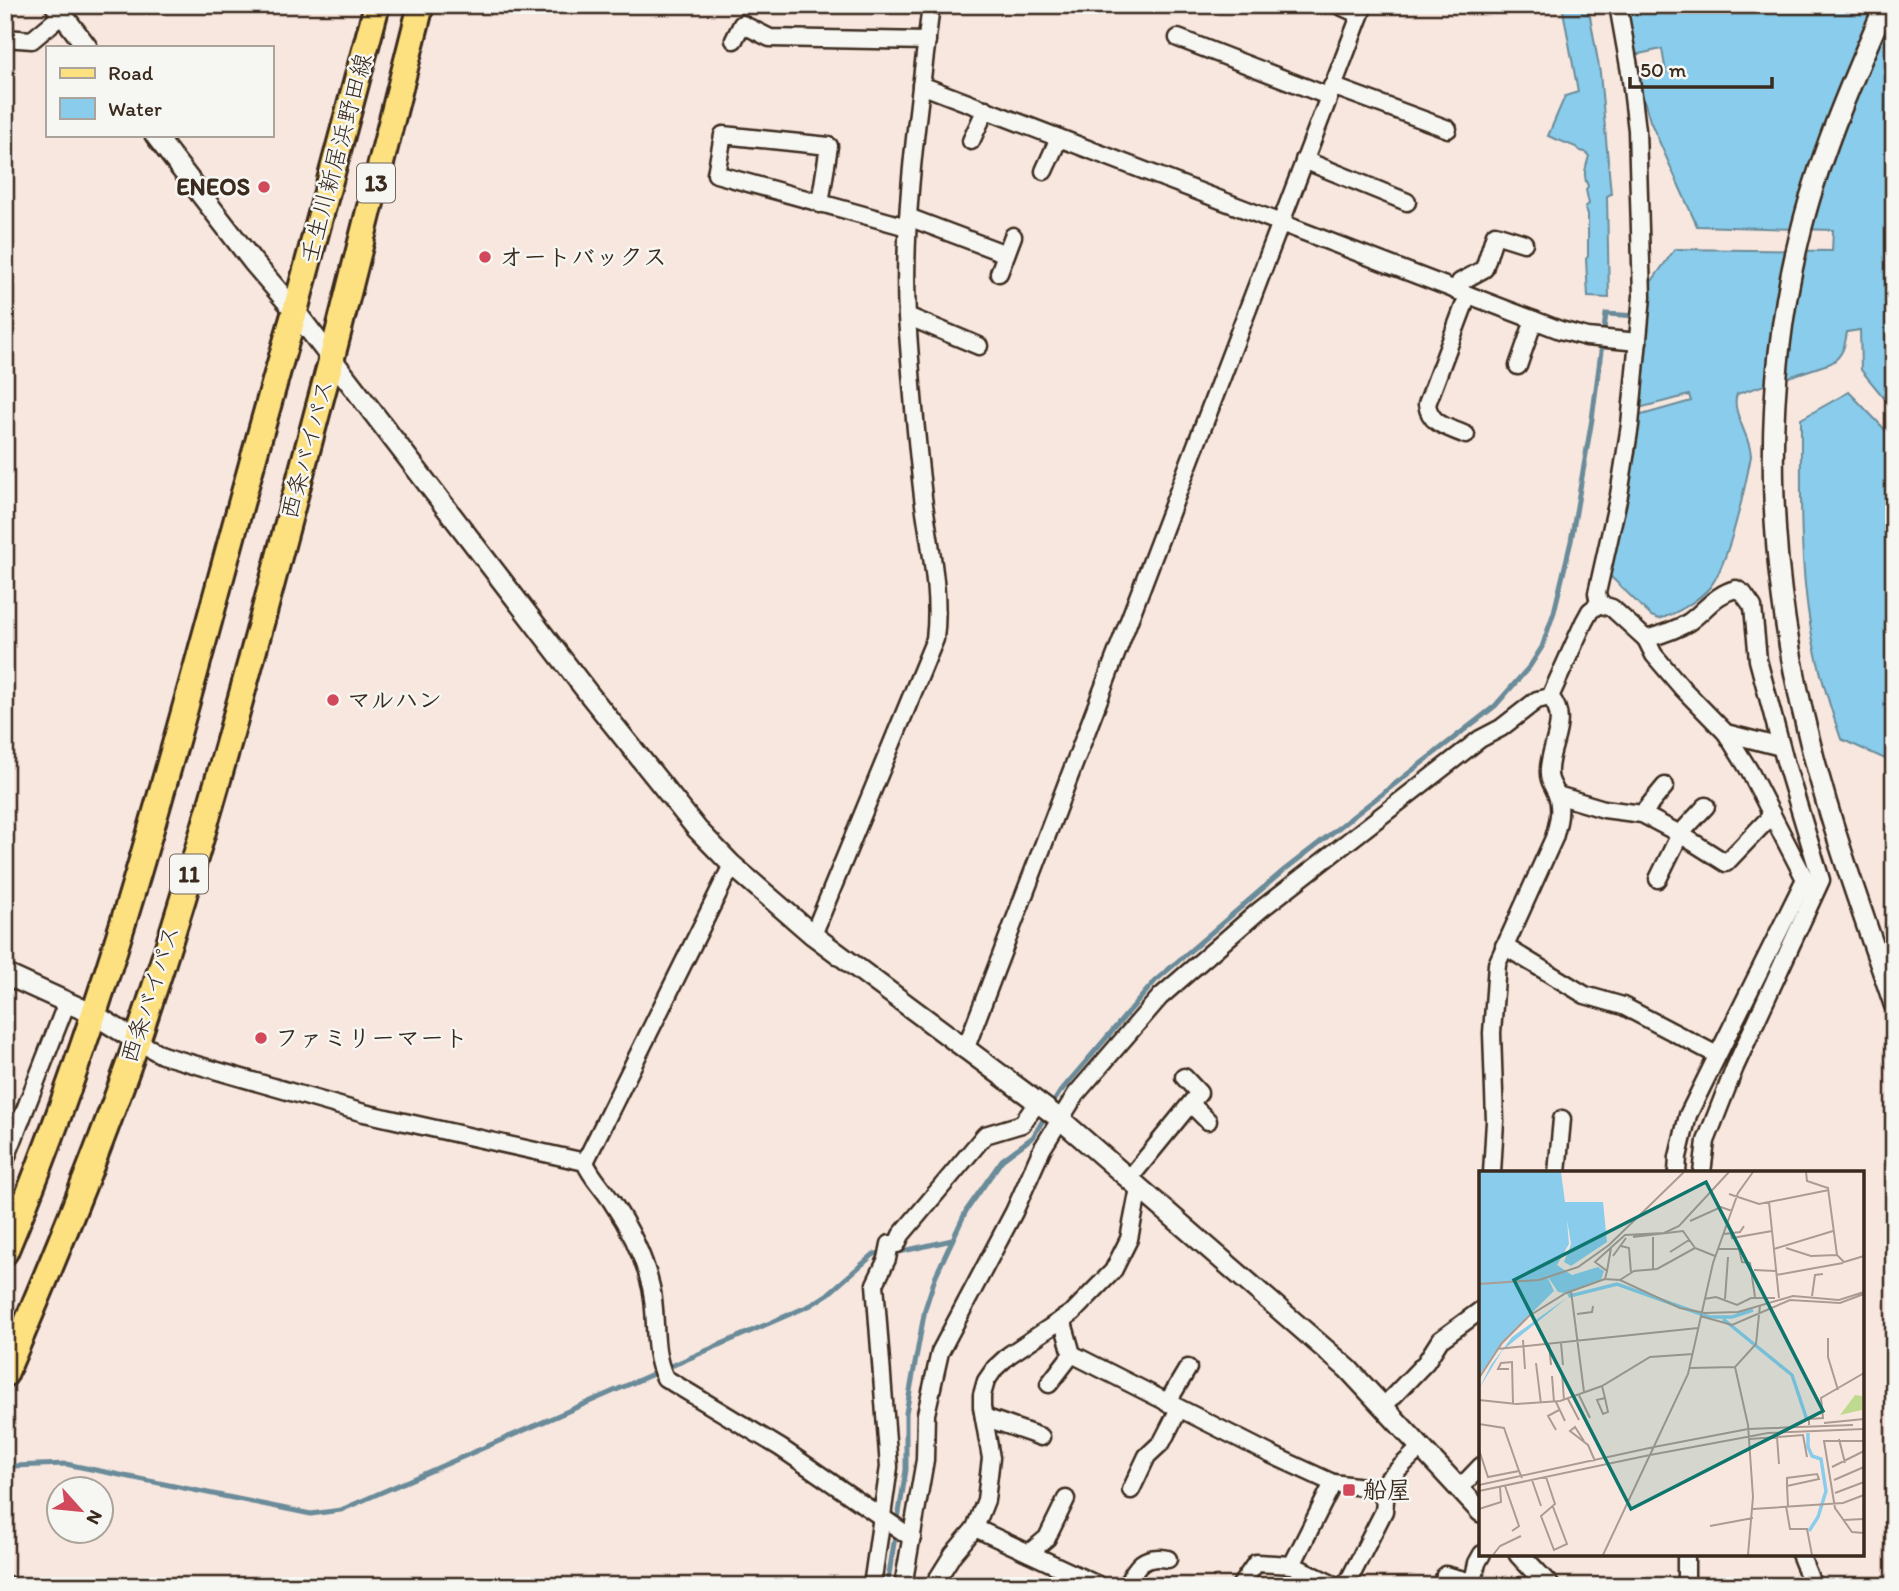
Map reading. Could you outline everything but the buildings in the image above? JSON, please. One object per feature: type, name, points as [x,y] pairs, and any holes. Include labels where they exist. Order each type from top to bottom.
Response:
[{"type":"main road","name":"壬生川新居浜野田線","points":[[295,311],[377,5]]},
{"type":"main road","name":"壬生川新居浜野田線","points":[[331,360],[421,5]]},
{"type":"main road","name":"西条バイパス","points":[[5,1252],[44,1160],[95,1015],[295,311]]},
{"type":"main road","name":"西条バイパス","points":[[5,1374],[52,1265],[137,1041],[223,763],[331,360]]},
{"type":"street","points":[[813,935],[935,639],[938,618],[937,591],[923,495],[907,316],[908,222],[931,5]]},
{"type":"street","points":[[965,1050],[1362,10],[1338,5]]},
{"type":"street","points":[[1599,604],[1597,593],[1619,495],[1630,425],[1642,296],[1637,130],[1618,5]]},
{"type":"street","points":[[1885,5],[1851,82],[1820,165],[1799,239],[1778,364],[1773,467],[1776,548],[1789,648],[1810,743],[1894,1004]]},
{"type":"street","points":[[5,38],[32,40],[59,10],[86,46]]},
{"type":"street","points":[[734,40],[742,24],[770,38],[927,41]]},
{"type":"street","points":[[1178,38],[1448,129]]},
{"type":"street","points":[[921,85],[1534,320],[1587,337],[1638,342]]},
{"type":"street","points":[[971,141],[986,110]]},
{"type":"street","points":[[820,204],[829,146],[723,135],[716,174],[820,204],[908,222],[1006,254]]},
{"type":"street","points":[[156,136],[253,262],[295,311],[596,704],[697,829],[732,864],[813,935],[1048,1111],[1348,1369],[1479,1510]]},
{"type":"street","points":[[1044,171],[1059,138]]},
{"type":"street","points":[[1304,160],[1406,202]]},
{"type":"street","points":[[1466,435],[1435,421],[1428,414],[1427,404],[1462,293],[1460,282],[1483,269],[1495,234],[1524,243]]},
{"type":"street","points":[[999,272],[1013,236]]},
{"type":"street","points":[[907,316],[979,346]]},
{"type":"street","points":[[1518,366],[1534,320]]},
{"type":"street","points":[[1646,639],[1689,622],[1722,593],[1736,589],[1744,593],[1753,607],[1758,660],[1821,880],[1735,1066],[1706,1141],[1702,1171]]},
{"type":"street","points":[[1599,604],[1612,608],[1646,639],[1661,664],[1726,733],[1749,770],[1805,879],[1688,1115],[1677,1171]]},
{"type":"street","points":[[1550,697],[1590,611],[1599,604]]},
{"type":"street","points":[[1492,1171],[1495,1121],[1492,1033],[1497,964],[1554,838],[1560,808],[1549,780],[1549,770],[1560,713],[1550,697]]},
{"type":"street","points":[[872,1586],[886,1521],[889,1467],[875,1284],[887,1259],[890,1244],[897,1244],[901,1235],[985,1135],[1022,1124],[1076,1094],[1160,998],[1260,910],[1480,739],[1501,728],[1537,700],[1550,697]]},
{"type":"street","points":[[1726,733],[1781,747]]},
{"type":"street","points":[[1642,814],[1665,786]]},
{"type":"street","points":[[1557,795],[1604,809],[1642,814],[1726,863],[1772,815]]},
{"type":"street","points":[[1658,879],[1680,834],[1706,806]]},
{"type":"street","points":[[732,864],[585,1162],[590,1174],[628,1227],[641,1258],[651,1286],[657,1362],[665,1378],[782,1447],[909,1537]]},
{"type":"street","points":[[1504,946],[1585,995],[1623,1006],[1717,1055]]},
{"type":"street","points":[[5,974],[95,1015],[162,1055],[364,1113],[585,1162]]},
{"type":"street","points":[[5,1161],[67,1002]]},
{"type":"street","points":[[933,1586],[953,1554],[975,1528],[986,1500],[991,1458],[982,1395],[986,1381],[1009,1355],[1062,1319],[1094,1292],[1113,1271],[1129,1239],[1134,1183],[1199,1093],[1184,1077]]},
{"type":"street","points":[[1191,1104],[1208,1121]]},
{"type":"street","points":[[903,1586],[909,1537],[925,1460],[926,1414],[940,1352],[1014,1212],[1042,1149],[1048,1111]]},
{"type":"street","points":[[1557,1171],[1562,1119]]},
{"type":"street","points":[[1383,1407],[1413,1377],[1440,1340],[1479,1311]]},
{"type":"street","points":[[1062,1319],[1072,1354],[1333,1483],[1378,1489]]},
{"type":"street","points":[[1049,1384],[1072,1354]]},
{"type":"street","points":[[1131,1490],[1147,1456],[1162,1442],[1188,1368]]},
{"type":"street","points":[[984,1417],[1041,1437]]},
{"type":"street","points":[[1378,1489],[1420,1448]]},
{"type":"street","points":[[1459,1489],[1479,1468]]},
{"type":"street","points":[[1292,1565],[1333,1483]]},
{"type":"street","points":[[1240,1586],[1256,1563],[1292,1565],[1338,1586],[1349,1582],[1384,1511],[1385,1501],[1378,1489]]},
{"type":"street","points":[[1029,1553],[1047,1538],[1066,1499]]},
{"type":"street","points":[[975,1528],[1100,1586]]},
{"type":"street","points":[[1126,1586],[1132,1573],[1144,1561],[1154,1556],[1168,1559]]},
{"type":"street","points":[[1442,1586],[1445,1575],[1472,1584],[1481,1556]]},
{"type":"street","points":[[1522,1556],[1549,1586]]},
{"type":"street","points":[[1686,1556],[1686,1586]]},
{"type":"street","points":[[1801,1556],[1813,1586]]},
{"type":"water","points":[[1562,5],[1588,5],[1600,73],[1611,194],[1607,196],[1609,298],[1588,297],[1588,214],[1585,207],[1589,204],[1585,175],[1589,156],[1576,147],[1548,136],[1565,96],[1578,92]]},
{"type":"water","points":[[1625,5],[1894,5],[1894,410],[1861,370],[1860,330],[1847,332],[1841,354],[1831,363],[1737,394],[1736,408],[1751,456],[1724,561],[1710,587],[1699,597],[1659,619],[1651,616],[1609,575],[1628,490],[1638,416],[1691,401],[1689,395],[1639,408],[1649,285],[1675,249],[1832,251],[1833,230],[1697,226],[1650,121],[1637,76],[1666,73],[1662,49],[1634,55]]},
{"type":"water","points":[[1849,392],[1894,439],[1894,763],[1841,739],[1819,668],[1806,598],[1801,522],[1801,419]]},
{"type":"waterway","points":[[1051,1106],[1155,981],[1283,871],[1495,706],[1530,666],[1542,647],[1554,612],[1571,541],[1592,419],[1606,314],[1637,316]]},
{"type":"waterway","points":[[887,1586],[906,1470],[906,1413],[925,1309],[936,1275],[966,1211],[1002,1160],[1033,1137],[1046,1115]]},
{"type":"waterway","points":[[5,1463],[13,1466],[66,1464],[311,1514],[341,1510],[811,1305],[828,1294],[874,1254],[899,1252],[952,1240]]},
{"type":"place","name":"ENEOS","points":[[264,187]]},
{"type":"place","name":"オートバックス","points":[[485,257]]},
{"type":"place","name":"マルハン","points":[[333,700]]},
{"type":"place","name":"ファミリーマート","points":[[261,1038]]},
{"type":"place","name":"船屋","points":[[1349,1490]]}]
